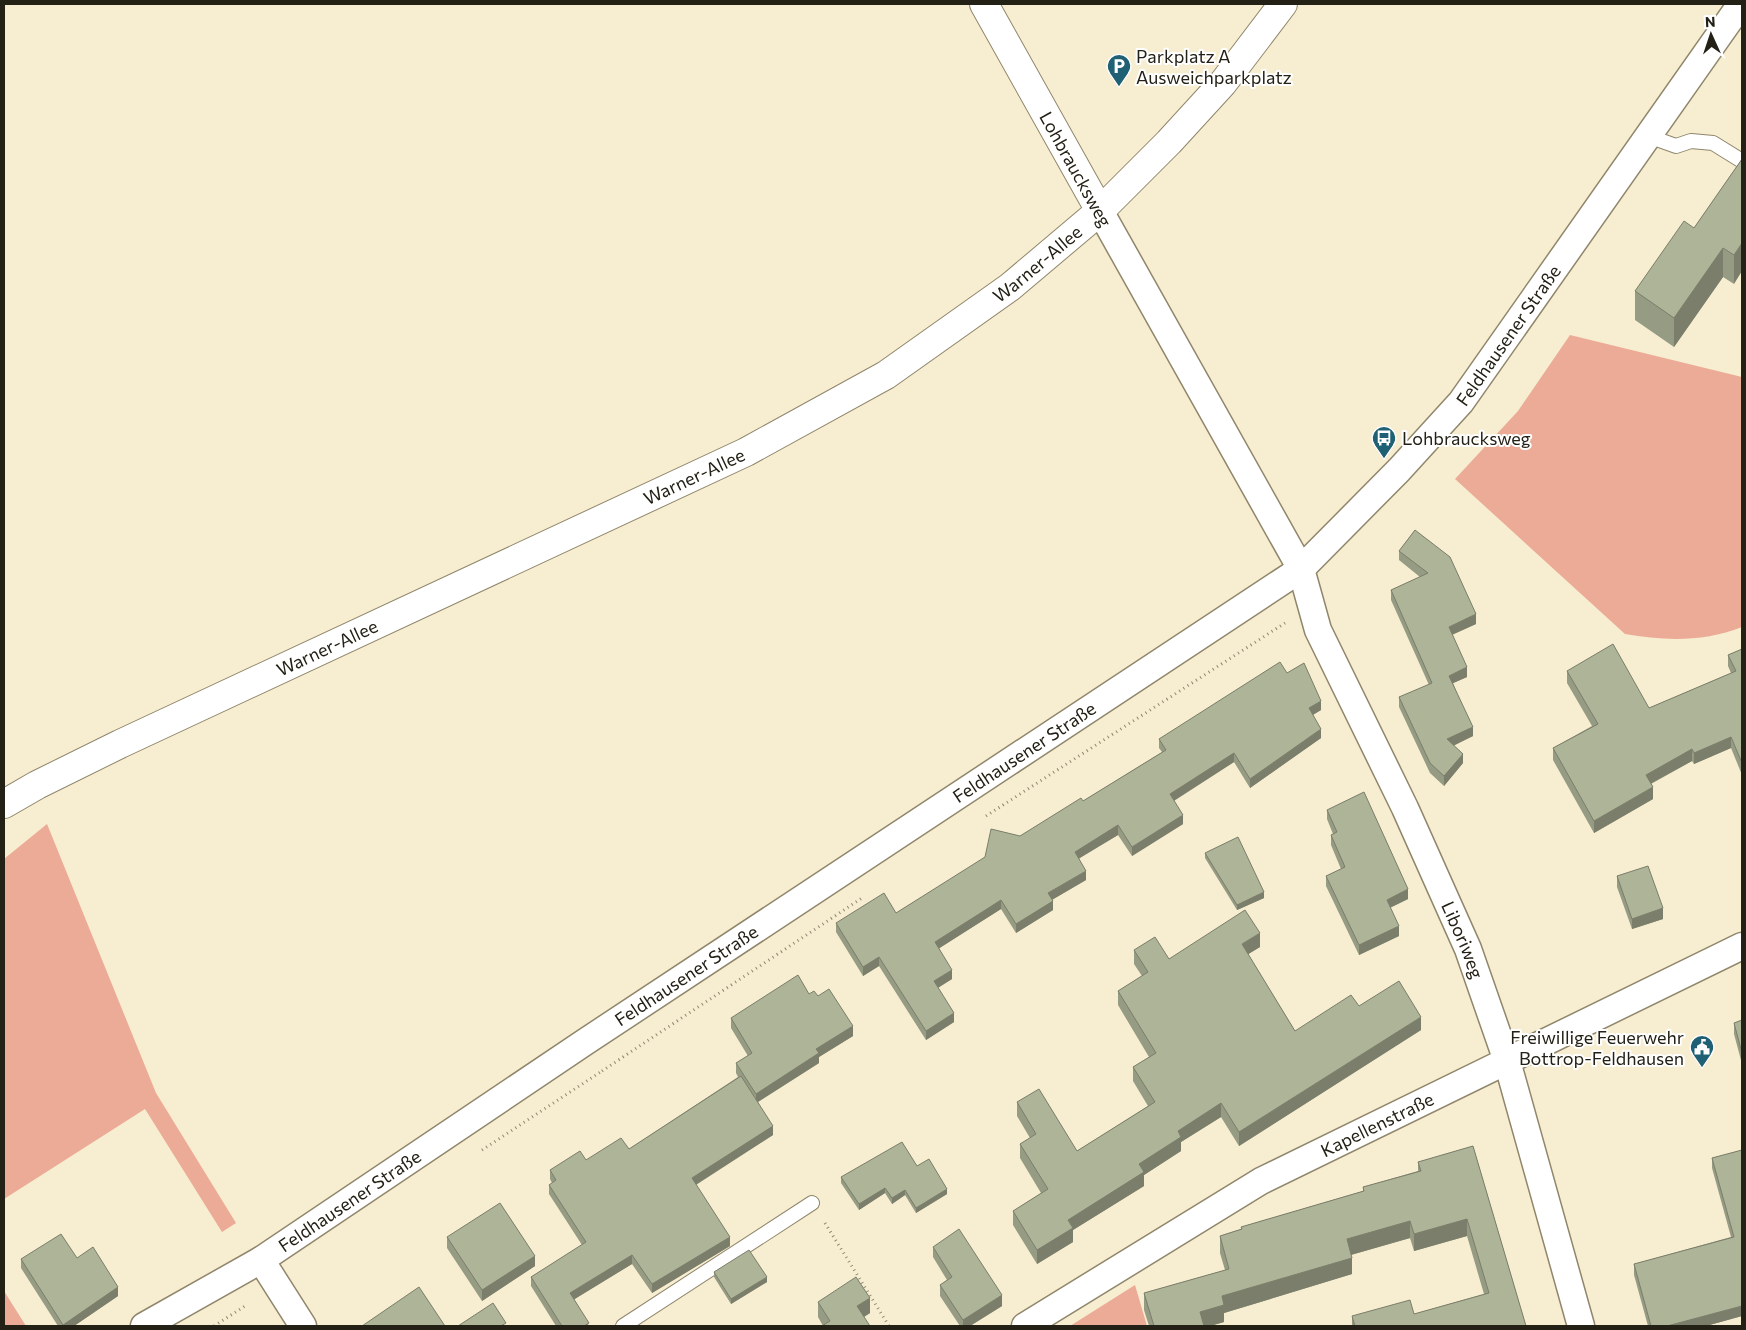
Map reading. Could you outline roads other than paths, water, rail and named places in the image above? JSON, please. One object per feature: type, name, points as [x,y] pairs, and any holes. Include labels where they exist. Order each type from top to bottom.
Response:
[{"type":"street","name":"Lohbraucksweg","points":[[984,4],[1301,569]]},
{"type":"street","name":"Warner-Allee","points":[[4,804],[37,785],[120,744],[746,452],[886,375],[1010,287],[1100,211],[1169,142],[1223,83],[1284,4]]},
{"type":"street","name":"Feldhausener Straße","points":[[144,1326],[261,1260],[1301,569],[1399,470],[1460,402],[1741,4]]},
{"type":"street","name":"Liboriweg","points":[[1301,569],[1318,630],[1405,808],[1468,950],[1507,1061],[1581,1326]]},
{"type":"street","name":"Kapellenstraße","points":[[1025,1326],[1261,1181],[1742,946]]},
{"type":"street","points":[[261,1260],[303,1326]]},
{"type":"lane","points":[[1648,136],[1676,146],[1690,141],[1713,143],[1742,161]]},
{"type":"lane","points":[[623,1326],[812,1203]]},
{"type":"place","name":"Parkplatz A Ausweichparkplatz","points":[[1119,87]]},
{"type":"place","name":"Lohbraucksweg","points":[[1384,459]]},
{"type":"place","name":"Freiwillige Feuerwehr Bottrop-Feldhausen","points":[[1702,1068]]}]
